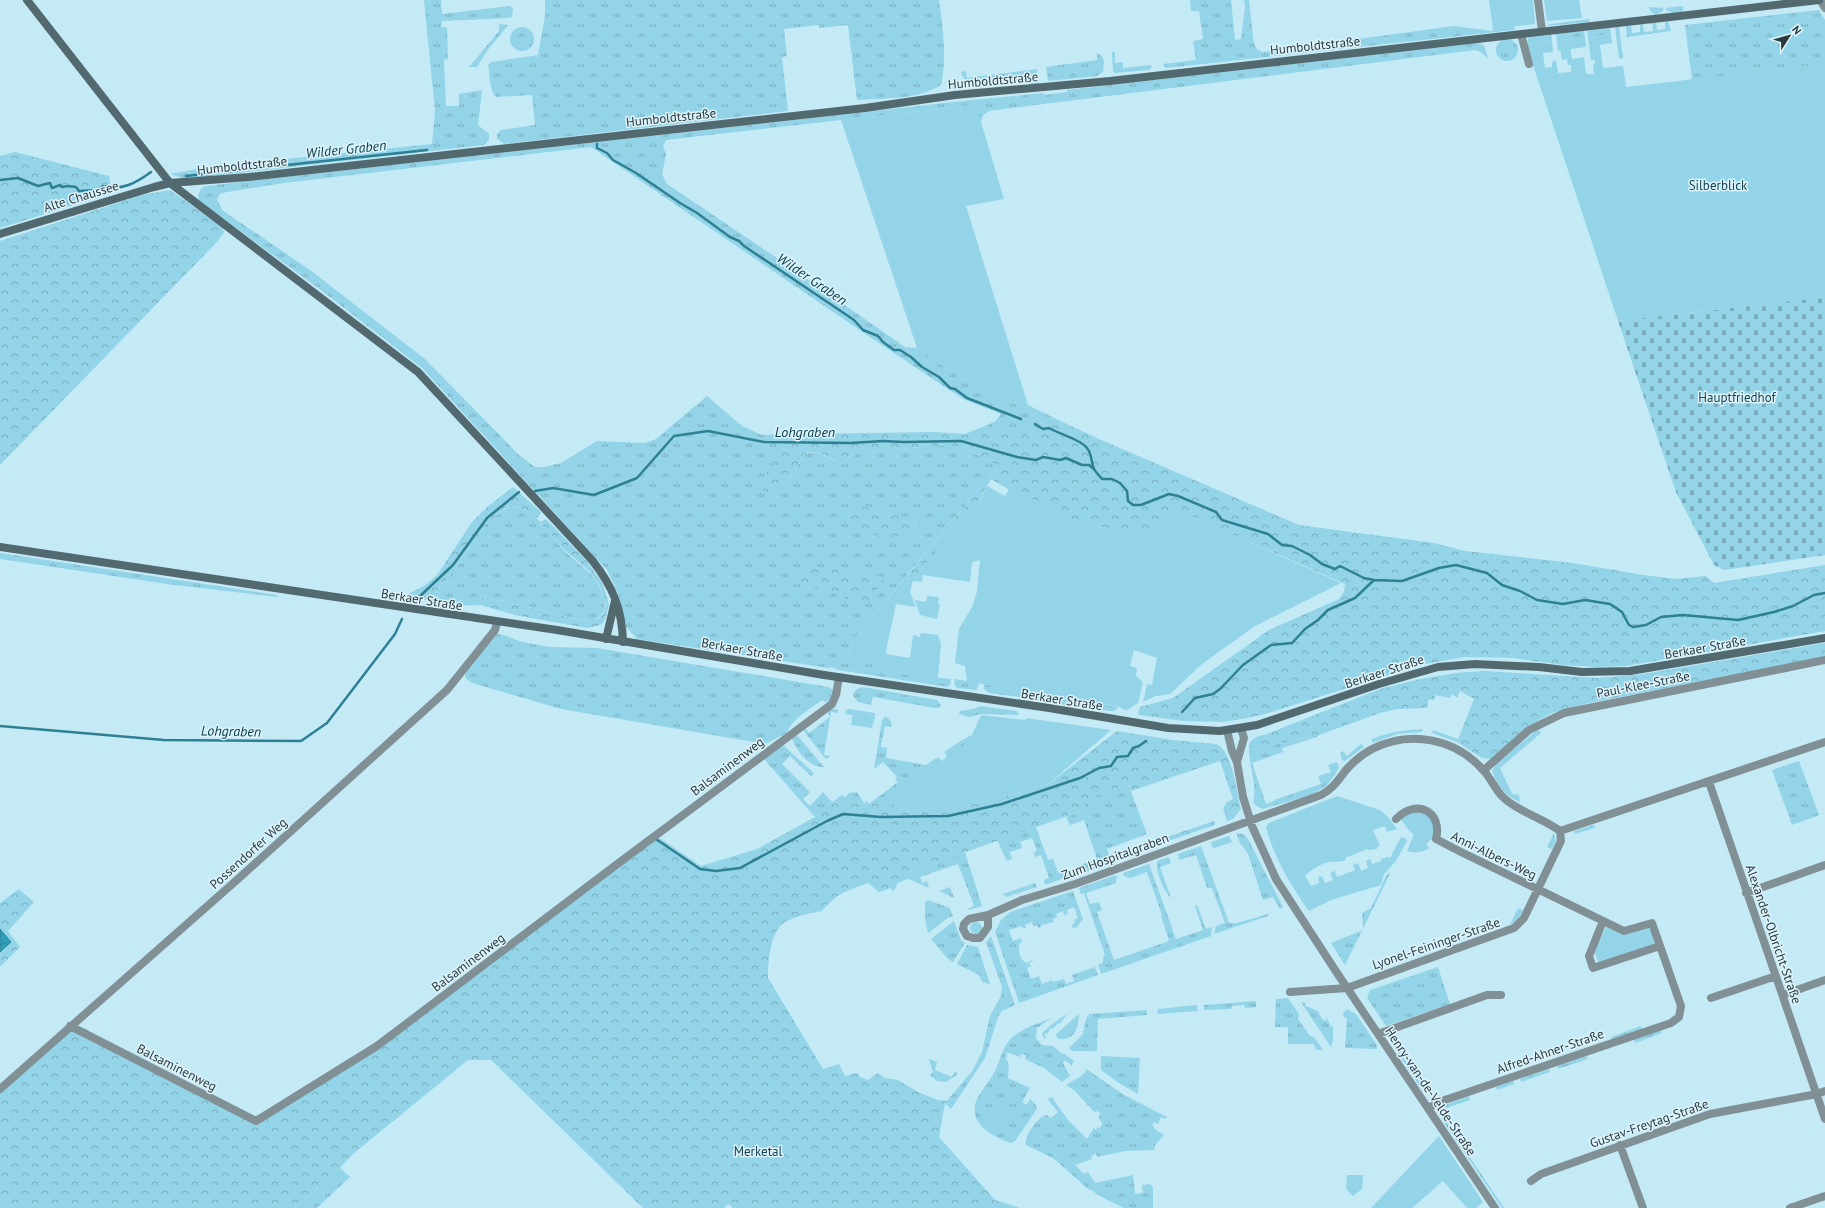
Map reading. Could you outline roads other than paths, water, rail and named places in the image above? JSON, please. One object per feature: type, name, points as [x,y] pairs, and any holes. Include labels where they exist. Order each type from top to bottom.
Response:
[{"type":"street","points":[[27,0],[170,183],[418,372],[592,560],[606,578],[622,622],[623,642]]},
{"type":"street","points":[[1538,0],[1542,32]]},
{"type":"street","points":[[1820,0],[1825,8]]},
{"type":"street","name":"Humboldtstraße","points":[[170,183],[264,175],[865,108],[962,94],[1110,81],[1820,0]]},
{"type":"street","points":[[1521,34],[1529,64]]},
{"type":"street","name":"Alte Chaussee","points":[[0,234],[170,183]]},
{"type":"street","name":"Berkaer Straße","points":[[0,547],[497,622],[1168,728],[1208,731],[1241,729],[1293,714],[1380,684],[1438,667],[1475,664],[1539,667],[1582,672],[1630,672],[1825,638]]},
{"type":"street","points":[[606,639],[615,600]]},
{"type":"street","name":"Possendorfer Weg","points":[[0,1089],[243,874],[447,690],[495,630],[497,622]]},
{"type":"street","name":"Paul-Klee-Straße","points":[[1484,770],[1529,730],[1564,713],[1825,660]]},
{"type":"street","name":"Balsaminenweg","points":[[70,1026],[256,1121],[377,1046],[640,846],[832,704],[836,694],[839,677]]},
{"type":"street","name":"Henry-van-de-Velde-Straße","points":[[1238,762],[1242,751],[1244,738],[1241,729]]},
{"type":"street","name":"Henry-van-de-Velde-Straße","points":[[1228,730],[1232,751],[1238,762],[1243,797],[1250,820],[1262,851],[1286,896],[1495,1208]]},
{"type":"street","points":[[1250,820],[1326,793],[1332,789],[1346,770],[1358,759],[1377,747],[1399,740],[1425,739],[1445,744],[1468,756],[1484,770],[1505,799],[1511,804],[1549,823],[1560,831],[1825,742]]},
{"type":"street","name":"Alexander-Olbricht-Straße","points":[[1709,782],[1825,1119]]},
{"type":"street","name":"Anni-Albers-Weg","points":[[1396,819],[1411,809],[1421,808],[1427,811],[1435,821],[1437,831],[1436,840],[1537,890]]},
{"type":"street","name":"Zum Hospitalgraben","points":[[988,915],[1022,900],[1077,883],[1250,820]]},
{"type":"street","name":"Lyonel-Feininger-Straße","points":[[1347,988],[1514,928],[1524,918],[1561,841],[1560,831]]},
{"type":"street","points":[[1746,893],[1825,865]]},
{"type":"street","points":[[1537,890],[1624,930],[1652,923],[1660,946],[1593,968],[1589,956],[1603,921]]},
{"type":"street","name":"Alfred-Ahner-Straße","points":[[1429,1108],[1436,1104],[1671,1023],[1679,1017],[1681,1006],[1660,946]]},
{"type":"street","points":[[1711,998],[1776,976]]},
{"type":"street","points":[[1783,994],[1825,980]]},
{"type":"street","points":[[1290,992],[1347,988]]},
{"type":"street","points":[[1378,1034],[1488,995],[1501,994]]},
{"type":"street","name":"Gustav-Freytag-Straße","points":[[1531,1182],[1542,1174],[1710,1114],[1817,1094],[1825,1091]]},
{"type":"street","points":[[1620,1145],[1643,1208]]},
{"type":"street","points":[[1790,1208],[1825,1196]]},
{"type":"water","points":[[0,929],[11,942],[0,952]]},
{"type":"waterway","name":"Wilder Graben","points":[[597,144],[597,148],[607,153],[613,160],[636,173],[697,213],[730,237],[739,241],[744,246],[854,320],[863,330],[878,336],[883,342],[894,350],[900,350],[911,357],[922,367],[939,377],[950,388],[955,389],[967,398],[1021,419]]},
{"type":"waterway","name":"Wilder Graben","points":[[268,167],[427,150]]},
{"type":"waterway","name":"Wilder Graben","points":[[186,176],[257,168]]},
{"type":"waterway","name":"Wilder Graben","points":[[0,180],[18,178],[38,186],[50,183],[52,188],[60,185],[62,187],[76,187],[79,191],[98,190],[103,186],[123,187],[140,180],[151,172]]},
{"type":"waterway","name":"Wilder Graben","points":[[1035,424],[1043,429],[1049,428],[1084,445],[1090,453],[1096,472],[1102,479],[1112,479],[1120,483],[1127,491],[1128,501],[1133,505],[1141,505],[1169,494],[1178,496],[1216,512],[1222,520],[1268,534],[1282,545],[1292,546],[1310,555],[1322,564],[1335,569],[1340,566],[1364,578],[1374,580],[1402,581],[1439,568],[1456,565],[1487,573],[1502,585],[1520,591],[1537,600],[1563,604],[1585,600],[1610,604],[1622,612],[1629,625],[1633,627],[1646,625],[1661,617],[1683,615],[1738,620],[1774,612],[1793,606],[1814,595],[1825,593]]},
{"type":"waterway","name":"Lohgraben","points":[[535,491],[553,488],[594,495],[637,478],[674,436],[708,431],[764,442],[850,443],[883,441],[961,441],[1017,457],[1036,460],[1043,457],[1060,460],[1066,458],[1082,465],[1089,465],[1094,469]]},
{"type":"waterway","name":"Lohgraben","points":[[418,598],[453,565],[487,518],[519,492]]},
{"type":"waterway","points":[[1182,712],[1195,698],[1213,694],[1220,689],[1243,665],[1271,645],[1292,643],[1305,629],[1318,620],[1328,610],[1355,598],[1374,580]]},
{"type":"waterway","name":"Lohgraben","points":[[0,726],[164,740],[301,741],[327,723],[395,634],[402,619]]},
{"type":"waterway","points":[[656,839],[700,869],[716,871],[740,868],[827,821],[843,814],[881,817],[948,816],[1002,804],[1080,778],[1099,768],[1111,766],[1117,757],[1128,756],[1133,748],[1146,741]]},
{"type":"park label","name":"Silberblick","points":[[1718,185]]},
{"type":"park label","name":"Hauptfriedhof","points":[[1737,397]]},
{"type":"park label","name":"Merketal","points":[[758,1151]]}]
